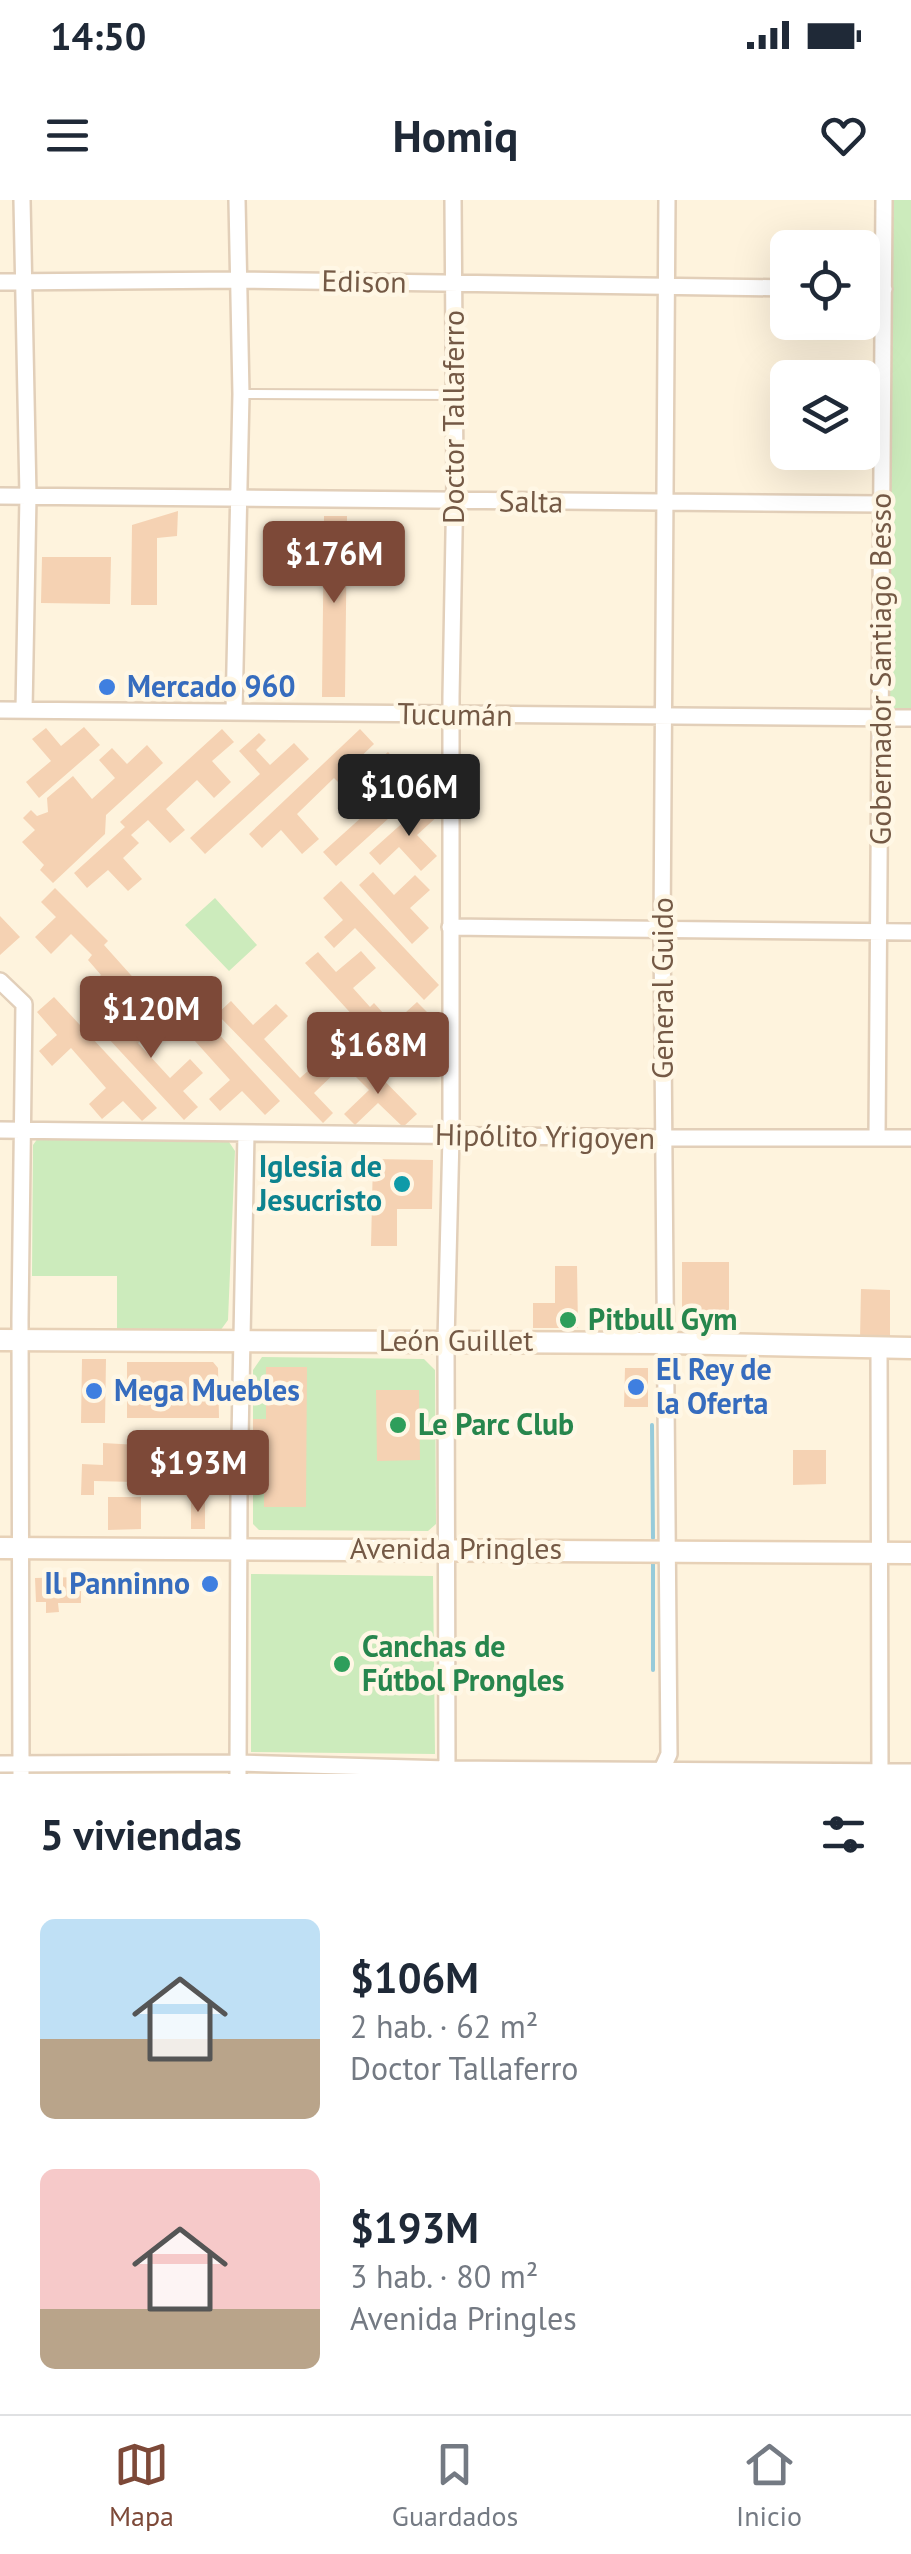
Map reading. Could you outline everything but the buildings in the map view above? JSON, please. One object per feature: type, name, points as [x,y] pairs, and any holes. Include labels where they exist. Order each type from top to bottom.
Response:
[{"type":"street","points":[[22,200],[28,496],[24,710]]},
{"type":"street","points":[[234,712],[241,394],[237,200]]},
{"type":"street","name":"Doctor Tallaferro","points":[[447,1771],[453,200]]},
{"type":"street","name":"General Guido","points":[[660,1772],[668,1754],[662,930],[667,200]]},
{"type":"street","name":"Gobernador Santiago Besso","points":[[876,1137],[884,200]]},
{"type":"street","name":"Edison","points":[[0,282],[240,280],[770,288]]},
{"type":"street","name":"Salta","points":[[0,496],[882,504]]},
{"type":"street","name":"Tucumán","points":[[0,710],[911,718]]},
{"type":"street","points":[[450,926],[911,932]]},
{"type":"street","points":[[0,981],[24,1004],[24,1130],[10,1340],[10,1548],[21,1769]]},
{"type":"street","name":"Hipólito Yrigoyen","points":[[0,1130],[911,1138]]},
{"type":"street","points":[[238,1769],[246,1133]]},
{"type":"street","name":"León Guillet","points":[[10,1340],[666,1342],[911,1348]]},
{"type":"street","points":[[879,1348],[880,1772]]},
{"type":"street","name":"Avenida Pringles","points":[[10,1548],[911,1553]]},
{"type":"street","points":[[0,1764],[21,1769],[911,1772]]},
{"type":"lane","points":[[241,394],[454,395]]},
{"type":"green space","points":[[885,200],[911,200],[911,709],[886,709]]},
{"type":"green space","points":[[215,898],[257,945],[229,971],[185,925]]},
{"type":"green space","points":[[38,1138],[227,1139],[235,1151],[228,1320],[220,1331],[117,1330],[117,1276],[32,1276],[33,1145]]},
{"type":"green space","points":[[262,1357],[424,1359],[435,1370],[436,1524],[428,1531],[259,1530],[253,1524],[253,1370]]},
{"type":"green space","name":"Canchas de Fútbol Prongles","points":[[251,1574],[433,1576],[435,1754],[251,1752]]},
{"type":"waterway","points":[[652,1425],[653,1538]]},
{"type":"waterway","points":[[653,1563],[653,1670]]},
{"type":"place","name":"Mercado 960","points":[[107,687]]},
{"type":"place","name":"Iglesia de Jesucristo","points":[[402,1184]]},
{"type":"place","name":"Pitbull Gym","points":[[568,1320]]},
{"type":"place","name":"El Rey de la Oferta","points":[[636,1387]]},
{"type":"place","name":"Mega Muebles","points":[[94,1391]]},
{"type":"place","name":"Le Parc Club","points":[[398,1425]]},
{"type":"place","name":"Il Panninno","points":[[210,1584]]},
{"type":"place","name":"Canchas de Fútbol Prongles","points":[[342,1664]]}]
